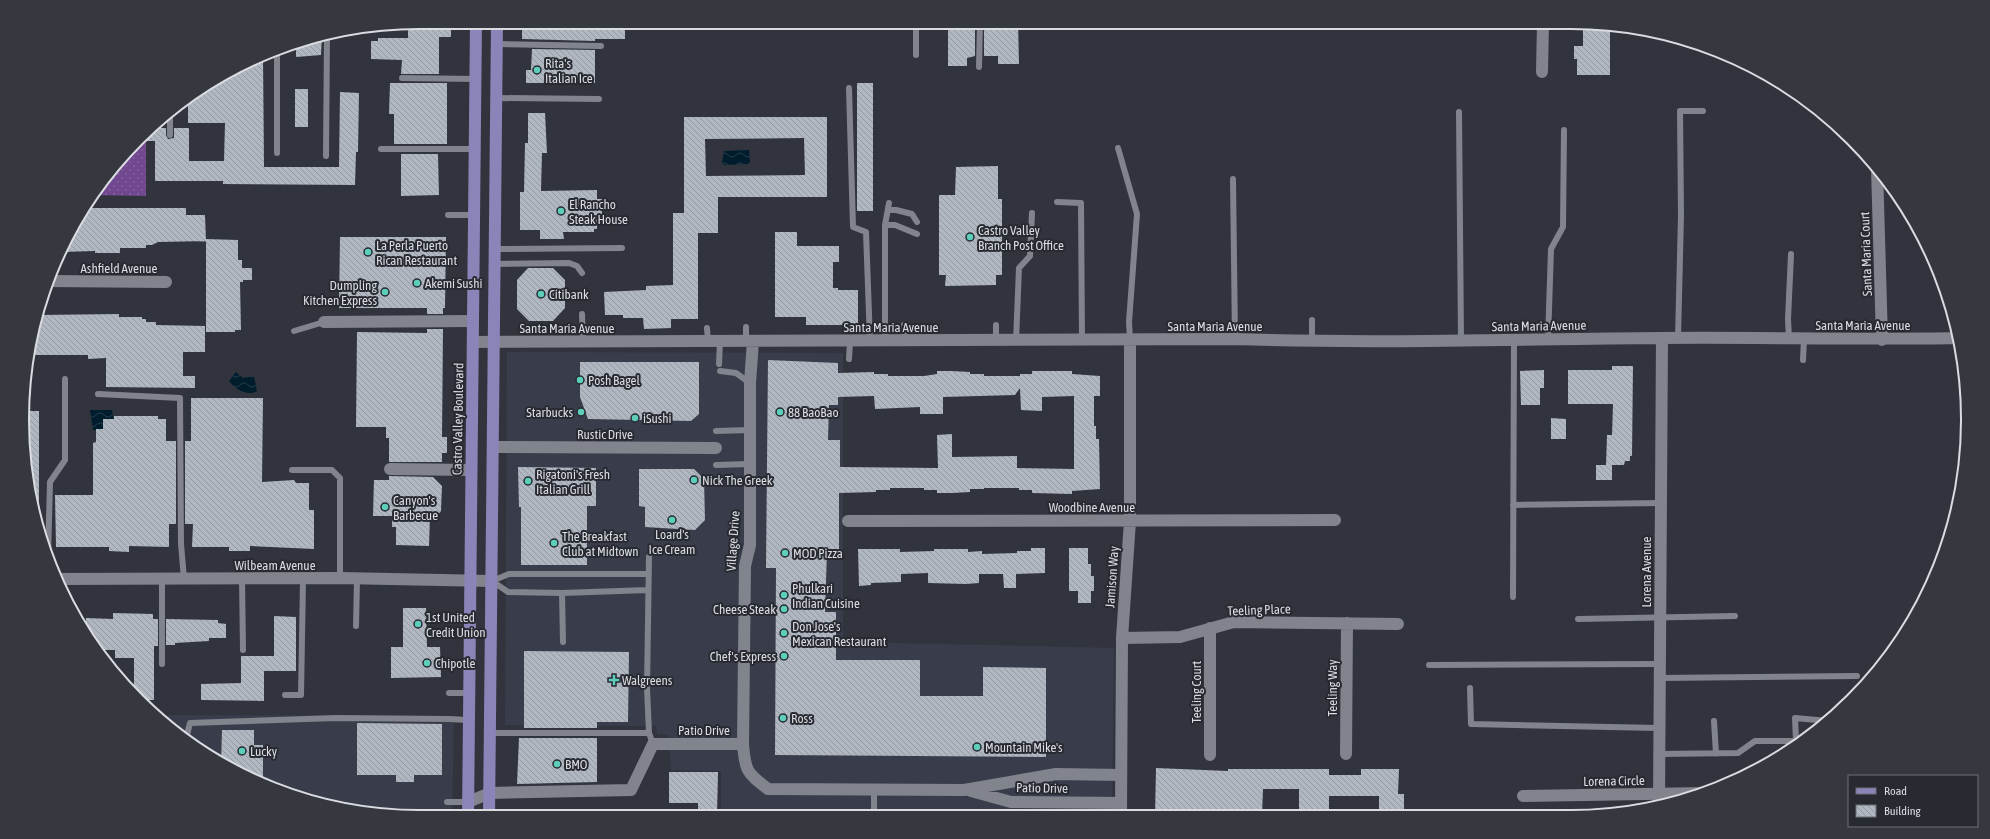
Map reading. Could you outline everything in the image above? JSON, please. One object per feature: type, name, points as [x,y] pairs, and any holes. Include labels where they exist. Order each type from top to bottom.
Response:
[{"type":"main road","name":"Castro Valley Boulevard","points":[[468,810],[476,29]]},
{"type":"main road","points":[[489,810],[497,29]]},
{"type":"street","points":[[1542,72],[1543,29]]},
{"type":"street","name":"Santa Maria Court","points":[[1877,179],[1882,340]]},
{"type":"street","name":"Ashfield Avenue","points":[[55,281],[166,282]]},
{"type":"street","points":[[324,322],[473,321]]},
{"type":"street","name":"Santa Maria Avenue","points":[[473,342],[1235,339],[1312,342],[1662,338],[1882,340],[1952,338]]},
{"type":"street","name":"Lorena Avenue","points":[[1659,799],[1662,338]]},
{"type":"street","name":"Jamison Way","points":[[1121,809],[1122,638],[1130,521],[1130,340]]},
{"type":"street","name":"Village Drive","points":[[743,744],[745,566],[750,545],[750,341]]},
{"type":"street","name":"Rustic Drive","points":[[493,447],[716,448]]},
{"type":"street","points":[[390,469],[472,470]]},
{"type":"street","name":"Woodbine Avenue","points":[[848,520],[1335,520]]},
{"type":"street","name":"Wilbeam Avenue","points":[[65,582],[162,579],[303,580],[340,578],[357,580],[492,581]]},
{"type":"street","name":"Teeling Place","points":[[1122,638],[1180,637],[1234,622],[1398,624]]},
{"type":"street","name":"Teeling Way","points":[[1346,623],[1346,754]]},
{"type":"street","name":"Teeling Court","points":[[1210,628],[1210,755]]},
{"type":"street","points":[[468,802],[490,793],[631,790],[651,739]]},
{"type":"street","name":"Patio Drive","points":[[651,739],[743,744],[744,759],[749,774],[768,789],[964,790],[990,795],[1011,802],[1121,809]]},
{"type":"street","name":"Patio Drive","points":[[964,790],[1056,774],[1121,775]]},
{"type":"street","name":"Lorena Circle","points":[[1523,796],[1659,799]]},
{"type":"lane","points":[[916,29],[916,55]]},
{"type":"lane","points":[[979,67],[980,29]]},
{"type":"lane","points":[[326,156],[327,40]]},
{"type":"lane","points":[[497,44],[601,46]]},
{"type":"lane","points":[[276,153],[277,56]]},
{"type":"lane","points":[[402,78],[475,79]]},
{"type":"lane","points":[[849,88],[853,227],[866,232],[870,341]]},
{"type":"lane","points":[[496,98],[599,99]]},
{"type":"lane","points":[[1678,338],[1681,215],[1680,111],[1703,111]]},
{"type":"lane","points":[[1459,112],[1461,341]]},
{"type":"lane","points":[[170,120],[170,135]]},
{"type":"lane","points":[[1548,340],[1551,248],[1563,228],[1564,130]]},
{"type":"lane","points":[[1118,148],[1137,214],[1129,322],[1130,340]]},
{"type":"lane","points":[[381,149],[474,149]]},
{"type":"lane","points":[[1233,179],[1235,339]]},
{"type":"lane","points":[[1057,202],[1081,203],[1082,340]]},
{"type":"lane","points":[[885,341],[885,226],[889,203]]},
{"type":"lane","points":[[888,210],[896,210],[912,214],[917,222]]},
{"type":"lane","points":[[1016,341],[1019,268],[1030,256],[1032,213]]},
{"type":"lane","points":[[448,214],[474,215]]},
{"type":"lane","points":[[885,226],[895,225],[917,234]]},
{"type":"lane","points":[[495,249],[622,248]]},
{"type":"lane","points":[[1789,339],[1788,319],[1790,254]]},
{"type":"lane","points":[[495,264],[569,264],[577,266],[582,273]]},
{"type":"lane","points":[[582,314],[583,342]]},
{"type":"lane","points":[[1312,320],[1312,342]]},
{"type":"lane","points":[[294,331],[324,322]]},
{"type":"lane","points":[[904,325],[905,341]]},
{"type":"lane","points":[[996,325],[996,341]]},
{"type":"lane","points":[[746,327],[750,341]]},
{"type":"lane","points":[[707,328],[714,341],[719,364]]},
{"type":"lane","points":[[1803,360],[1804,339]]},
{"type":"lane","points":[[1513,597],[1514,340]]},
{"type":"lane","points":[[850,341],[850,359]]},
{"type":"lane","points":[[720,371],[736,372],[750,383]]},
{"type":"lane","points":[[48,540],[50,482],[65,460],[65,379]]},
{"type":"lane","points":[[98,394],[180,398],[181,544],[184,579]]},
{"type":"lane","points":[[716,431],[750,430]]},
{"type":"lane","points":[[716,465],[750,464]]},
{"type":"lane","points":[[292,470],[332,470],[340,478],[340,578]]},
{"type":"lane","points":[[1513,504],[1661,503]]},
{"type":"lane","points":[[490,733],[651,739],[647,688],[649,557]]},
{"type":"lane","points":[[492,581],[508,574],[648,574]]},
{"type":"lane","points":[[162,579],[162,664]]},
{"type":"lane","points":[[242,580],[243,650]]},
{"type":"lane","points":[[285,695],[301,695],[303,580]]},
{"type":"lane","points":[[356,626],[357,580]]},
{"type":"lane","points":[[492,581],[508,592],[562,593],[648,590]]},
{"type":"lane","points":[[562,593],[563,642]]},
{"type":"lane","points":[[1578,619],[1735,616]]},
{"type":"lane","points":[[1429,665],[1659,664]]},
{"type":"lane","points":[[1659,678],[1857,676]]},
{"type":"lane","points":[[1470,688],[1471,724],[1659,728]]},
{"type":"lane","points":[[449,693],[469,693]]},
{"type":"lane","points":[[188,733],[190,723],[336,718],[468,720]]},
{"type":"lane","points":[[1797,737],[1794,718],[1819,720]]},
{"type":"lane","points":[[1714,721],[1716,754]]},
{"type":"lane","points":[[1659,754],[1738,753],[1755,741],[1791,741]]},
{"type":"lane","points":[[874,789],[874,810]]},
{"type":"lane","points":[[447,802],[468,802]]},
{"type":"shaded area","points":[[146,140],[146,196],[101,195],[126,162]]},
{"type":"shaded area","points":[[507,352],[843,353],[843,642],[1114,648],[1112,810],[652,810],[721,809],[721,771],[671,770],[668,735],[657,734],[656,726],[505,725]]},
{"type":"shaded area","points":[[165,715],[454,716],[452,810],[420,810],[369,807],[318,797],[294,789],[247,770],[224,758]]},
{"type":"water","points":[[749,150],[750,162],[748,164],[724,165],[722,163],[724,151]]},
{"type":"water","points":[[236,372],[243,378],[254,376],[257,391],[253,393],[245,393],[234,387],[229,381]]},
{"type":"water","points":[[90,410],[112,410],[114,421],[106,431],[93,430]]},
{"type":"building","points":[[408,29],[451,29],[451,37],[439,37],[439,74],[401,74],[402,60],[371,59],[371,41],[378,41],[378,38],[408,38]]},
{"type":"building","points":[[522,29],[625,29],[625,39],[595,39],[595,41],[522,39]]},
{"type":"building","points":[[948,29],[975,29],[975,56],[967,58],[967,66],[948,66]]},
{"type":"building","points":[[984,29],[1018,29],[1019,64],[998,64],[998,56],[984,56]]},
{"type":"building","points":[[1583,30],[1610,31],[1610,75],[1577,75],[1577,59],[1574,59],[1574,46],[1583,46]]},
{"type":"building","points":[[322,41],[321,55],[296,57],[296,50]]},
{"type":"building","points":[[532,49],[595,50],[595,83],[526,83],[526,70],[531,70]]},
{"type":"building","points":[[263,62],[264,167],[339,167],[340,92],[359,93],[358,152],[356,152],[355,185],[223,184],[223,181],[155,181],[155,141],[147,141],[147,139],[160,128],[166,128],[166,135],[168,139],[174,138],[174,128],[189,128],[189,161],[224,161],[225,123],[188,123],[188,106],[224,81]]},
{"type":"building","points":[[390,83],[447,83],[447,144],[394,144],[394,114],[389,114]]},
{"type":"building","points":[[857,83],[873,83],[873,211],[857,211]]},
{"type":"building","points":[[295,89],[308,89],[308,127],[295,127]]},
{"type":"building","name":"El Rancho Steak House","points":[[528,113],[545,113],[547,153],[542,153],[541,191],[597,190],[597,199],[602,199],[602,223],[597,223],[597,229],[594,229],[594,232],[563,232],[564,239],[540,239],[540,230],[520,230],[520,192],[524,192],[525,143],[528,143]]},
{"type":"building","points":[[684,117],[827,117],[827,197],[718,197],[718,233],[698,233],[698,319],[671,319],[671,328],[644,329],[643,318],[623,318],[623,315],[605,315],[604,292],[646,290],[646,286],[673,285],[673,213],[684,213]],"holes":[[[804,138],[805,175],[706,176],[705,139]]]},
{"type":"building","points":[[401,154],[438,154],[439,195],[401,196]]},
{"type":"building","name":"Castro Valley Branch Post Office","points":[[998,166],[998,199],[1002,199],[1002,275],[996,275],[996,285],[945,286],[946,275],[939,275],[939,195],[955,195],[956,167]]},
{"type":"building","points":[[92,208],[186,208],[186,215],[205,215],[206,241],[158,242],[152,245],[146,245],[146,248],[120,248],[120,253],[95,253],[95,251],[67,252],[81,224]]},
{"type":"building","points":[[775,232],[797,232],[797,246],[839,246],[839,262],[833,262],[833,288],[838,288],[838,290],[858,290],[858,325],[806,325],[806,317],[775,317]]},
{"type":"building","points":[[340,237],[446,237],[445,308],[443,308],[443,314],[427,314],[427,308],[339,308]]},
{"type":"building","points":[[206,239],[238,240],[238,260],[242,260],[242,268],[252,268],[252,280],[243,280],[243,282],[240,282],[241,330],[235,330],[235,332],[206,332]]},
{"type":"building","name":"Citibank","points":[[528,268],[553,268],[565,280],[565,308],[553,321],[529,321],[517,309],[517,280]]},
{"type":"building","points":[[119,314],[119,317],[142,317],[142,319],[146,319],[146,322],[156,322],[156,325],[205,326],[205,352],[183,352],[183,376],[195,376],[195,388],[106,387],[106,358],[88,359],[88,355],[35,355],[43,315]]},
{"type":"building","points":[[427,329],[443,329],[442,437],[447,437],[447,453],[442,453],[442,462],[389,462],[389,438],[386,438],[386,427],[356,427],[357,332],[427,333]]},
{"type":"building","points":[[768,360],[838,363],[838,373],[874,372],[874,374],[888,374],[888,376],[924,376],[937,374],[937,371],[970,372],[970,374],[984,374],[984,376],[1020,376],[1020,374],[1032,374],[1032,371],[1072,371],[1072,374],[1100,376],[1100,396],[1094,396],[1094,426],[1096,426],[1096,439],[1099,439],[1100,489],[1072,491],[1072,494],[1032,493],[1032,490],[1019,490],[1019,488],[984,488],[970,489],[970,492],[937,493],[937,490],[924,490],[924,488],[890,488],[890,490],[876,490],[876,492],[839,493],[839,551],[827,551],[825,612],[836,612],[836,660],[920,660],[920,696],[983,696],[983,667],[1046,668],[1046,757],[775,755],[776,568],[766,568]],"holes":[[[1020,388],[1021,410],[1042,411],[1042,397],[1074,396],[1074,469],[1017,468],[1017,456],[952,457],[952,434],[937,435],[938,468],[840,467],[840,440],[828,440],[829,405],[838,405],[838,397],[874,396],[875,409],[920,407],[920,414],[943,414],[943,397],[1015,395]]]},
{"type":"building","points":[[580,362],[699,362],[699,414],[691,421],[588,419],[580,397]]},
{"type":"building","points":[[1612,366],[1633,366],[1632,456],[1630,456],[1630,461],[1625,461],[1624,465],[1606,465],[1607,435],[1612,435],[1613,404],[1568,404],[1568,370],[1612,370]]},
{"type":"building","points":[[1544,370],[1544,388],[1540,388],[1540,405],[1521,405],[1520,371]]},
{"type":"building","points":[[191,398],[263,398],[262,482],[294,480],[296,483],[309,483],[309,510],[314,510],[314,549],[250,546],[250,551],[229,551],[229,547],[192,547],[193,524],[185,524],[185,441],[191,441]]},
{"type":"building","points":[[29,411],[39,411],[39,505],[32,470]]},
{"type":"building","points":[[114,416],[158,416],[158,419],[166,419],[166,441],[176,441],[176,524],[169,524],[169,547],[129,546],[129,552],[109,551],[109,547],[56,547],[55,495],[93,495],[93,443],[96,442],[96,429],[103,429],[103,419],[114,419]]},
{"type":"building","points":[[1551,418],[1566,419],[1566,439],[1551,439]]},
{"type":"building","points":[[1596,465],[1612,465],[1612,480],[1596,480]]},
{"type":"building","points":[[518,467],[596,468],[596,506],[587,506],[587,565],[521,565],[521,507],[519,507]]},
{"type":"building","points":[[639,469],[694,469],[704,479],[705,520],[695,530],[645,527],[645,507],[639,506]]},
{"type":"building","points":[[389,476],[433,477],[442,486],[441,511],[437,516],[430,516],[429,546],[396,545],[396,527],[392,527],[392,516],[373,516],[374,480],[389,480]]},
{"type":"building","points":[[1031,548],[1045,548],[1045,573],[1016,574],[1016,588],[1004,588],[1003,574],[979,574],[979,583],[966,584],[928,583],[928,573],[901,574],[901,582],[871,583],[871,585],[859,586],[858,549],[900,549],[900,552],[934,551],[934,549],[968,549],[968,552],[982,551],[982,554],[1017,553],[1017,551],[1031,551]]},
{"type":"building","points":[[1069,548],[1088,548],[1088,564],[1091,564],[1091,576],[1094,576],[1094,591],[1091,591],[1091,603],[1078,603],[1078,591],[1069,591]]},
{"type":"building","points":[[403,608],[426,608],[427,647],[440,647],[441,677],[391,678],[391,647],[403,647]]},
{"type":"building","points":[[113,613],[153,614],[153,619],[158,619],[158,646],[154,646],[154,700],[147,700],[134,686],[134,658],[115,658],[115,650],[105,650],[86,622],[86,618],[113,619]]},
{"type":"building","points":[[274,616],[296,617],[296,671],[264,671],[264,701],[201,700],[201,684],[241,683],[241,656],[274,656]]},
{"type":"building","points":[[166,619],[218,620],[218,623],[226,624],[226,638],[209,638],[209,641],[166,645]]},
{"type":"building","name":"Walgreens","points":[[524,651],[629,652],[628,722],[597,722],[597,728],[524,728]]},
{"type":"building","points":[[357,723],[442,724],[442,775],[414,775],[414,782],[396,782],[396,775],[357,775]]},
{"type":"building","name":"Lucky","points":[[222,730],[254,730],[254,745],[263,745],[263,777],[247,770],[221,756]]},
{"type":"building","name":"BMO","points":[[519,738],[597,738],[597,782],[517,784]]},
{"type":"building","points":[[1156,768],[1228,771],[1228,769],[1329,769],[1329,775],[1361,775],[1361,769],[1399,769],[1398,794],[1404,794],[1404,810],[1379,810],[1379,796],[1329,796],[1329,810],[1299,810],[1299,789],[1263,789],[1262,810],[1155,810]]},
{"type":"building","points":[[669,772],[718,772],[717,810],[698,810],[698,803],[669,803]]},
{"type":"place","name":"Rita's Italian Ice","points":[[537,70]]},
{"type":"place","name":"El Rancho Steak House","points":[[561,211]]},
{"type":"place","name":"Castro Valley Branch Post Office","points":[[970,237]]},
{"type":"place","name":"La Perla Puerto Rican Restaurant","points":[[368,252]]},
{"type":"place","name":"Akemi Sushi","points":[[417,283]]},
{"type":"place","name":"Dumpling Kitchen Express","points":[[385,292]]},
{"type":"place","name":"Citibank","points":[[541,294]]},
{"type":"place","name":"Posh Bagel","points":[[580,380]]},
{"type":"place","name":"Starbucks","points":[[581,412]]},
{"type":"place","name":"88 BaoBao","points":[[780,412]]},
{"type":"place","name":"iSushi","points":[[635,418]]},
{"type":"place","name":"Nick The Greek","points":[[694,480]]},
{"type":"place","name":"Rigatoni's Fresh Italian Grill","points":[[528,481]]},
{"type":"place","name":"Canyon's Barbecue","points":[[385,507]]},
{"type":"place","name":"Loard's Ice Cream","points":[[672,520]]},
{"type":"place","name":"The Breakfast Club at Midtown","points":[[554,543]]},
{"type":"place","name":"MOD Pizza","points":[[785,553]]},
{"type":"place","name":"Phulkari Indian Cuisine","points":[[784,595]]},
{"type":"place","name":"Cheese Steak","points":[[784,609]]},
{"type":"place","name":"1st United Credit Union","points":[[418,624]]},
{"type":"place","name":"Don Jose's Mexican Restaurant","points":[[784,633]]},
{"type":"place","name":"Chef's Express","points":[[784,656]]},
{"type":"place","name":"Chipotle","points":[[427,663]]},
{"type":"place","name":"Walgreens","points":[[614,680]]},
{"type":"place","name":"Ross","points":[[783,718]]},
{"type":"place","name":"Mountain Mike's","points":[[977,747]]},
{"type":"place","name":"Lucky","points":[[242,751]]},
{"type":"place","name":"BMO","points":[[557,764]]}]
